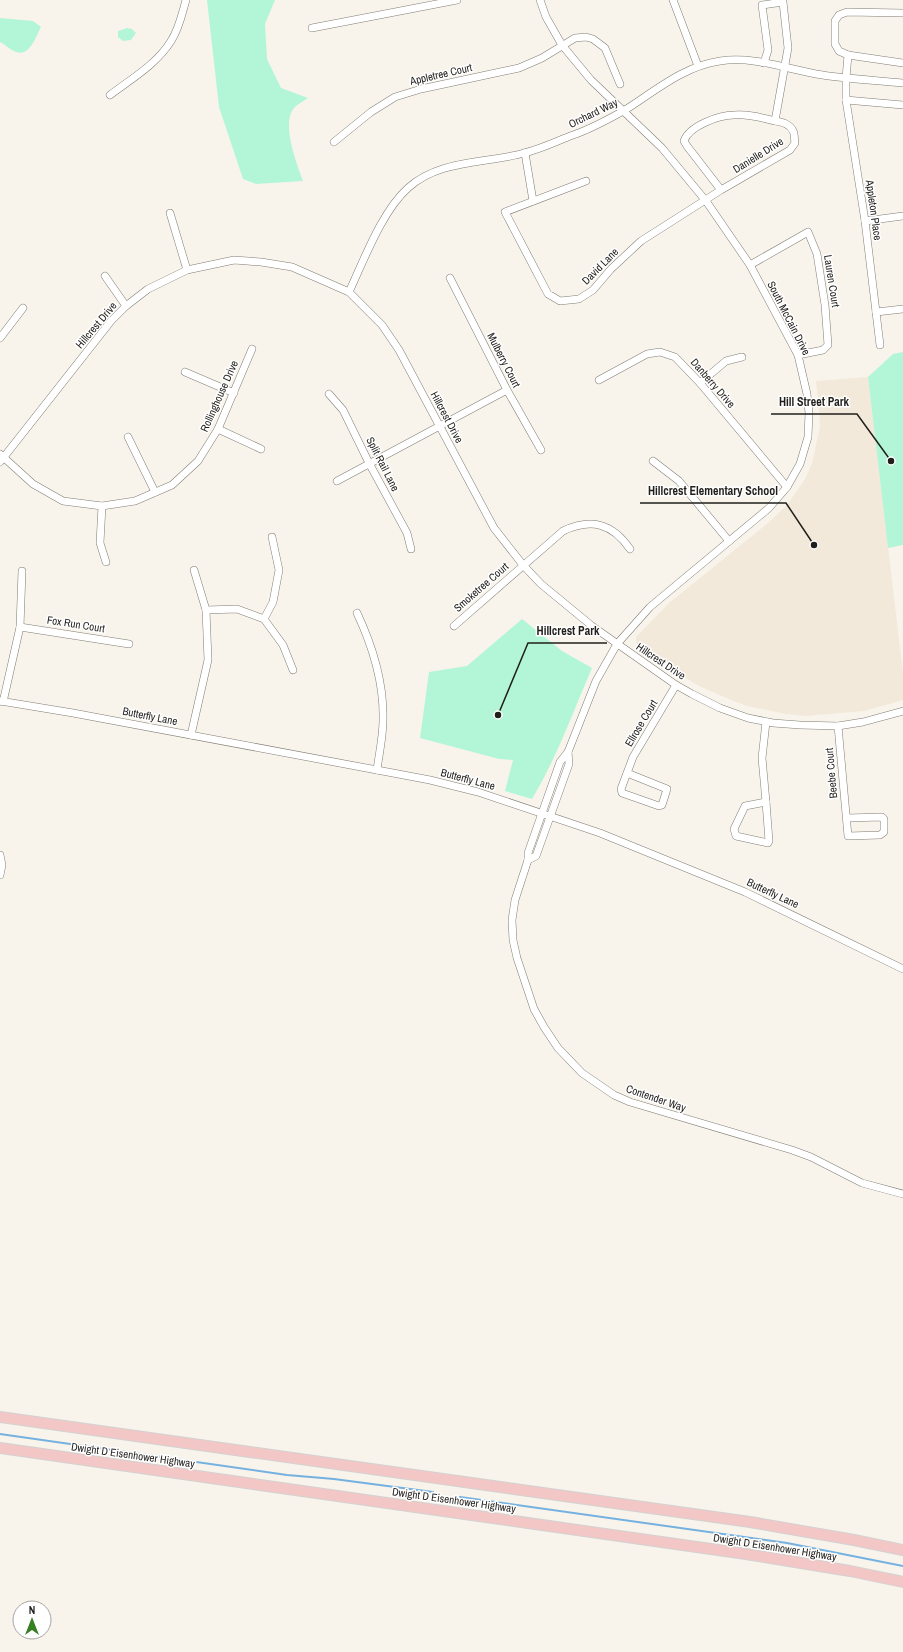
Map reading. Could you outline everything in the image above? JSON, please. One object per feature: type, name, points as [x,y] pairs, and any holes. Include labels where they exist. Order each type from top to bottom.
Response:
[{"type":"highway","name":"Dwight D Eisenhower Highway","points":[[0,1417],[750,1522],[903,1550]]},
{"type":"highway","name":"Dwight D Eisenhower Highway","points":[[0,1448],[746,1554],[850,1571],[903,1582]]},
{"type":"street","points":[[110,95],[147,67],[162,53],[174,35],[186,0]]},
{"type":"street","points":[[312,28],[457,0]]},
{"type":"street","name":"South McCain Drive","points":[[540,0],[546,17],[562,45],[591,80],[662,148],[706,201],[750,265],[798,355],[807,394],[809,413],[808,431],[800,464],[787,487],[769,508],[650,607],[617,644],[596,681],[568,752],[560,762],[542,813]]},
{"type":"street","points":[[673,0],[698,66]]},
{"type":"street","name":"Danielle Drive","points":[[764,63],[768,50],[762,5],[783,2],[788,48],[775,121]]},
{"type":"street","points":[[903,13],[847,12],[839,15],[835,21],[835,44],[839,51],[848,55],[903,63]]},
{"type":"street","name":"Appletree Court","points":[[334,142],[370,112],[395,97],[421,89],[519,68],[542,58],[575,38],[586,37],[600,43],[605,48],[620,84]]},
{"type":"street","name":"Appleton Place","points":[[848,55],[846,100],[865,221],[880,345]]},
{"type":"street","name":"Orchard Way","points":[[349,292],[381,226],[393,205],[407,188],[420,179],[434,171],[456,164],[525,153],[575,135],[624,110],[664,84],[698,66],[719,61],[740,60],[846,78],[903,83]]},
{"type":"street","points":[[846,100],[903,105]]},
{"type":"street","name":"Danielle Drive","points":[[706,201],[721,190],[790,150],[795,143],[793,130],[786,123],[752,116],[734,115],[720,117],[699,126],[686,134],[684,141],[687,146],[721,190]]},
{"type":"street","points":[[525,153],[533,201]]},
{"type":"street","name":"David Lane","points":[[586,181],[504,212],[548,294],[560,301],[579,298],[593,290],[611,269],[642,241],[706,201]]},
{"type":"street","points":[[170,213],[187,270]]},
{"type":"street","points":[[865,221],[903,216]]},
{"type":"street","name":"Lauren Court","points":[[750,265],[808,232],[817,254],[825,305],[828,345],[823,350],[798,355]]},
{"type":"street","name":"Hillcrest Drive","points":[[1,458],[111,321],[126,306],[148,289],[187,270],[234,260],[262,262],[292,267],[349,292],[382,325],[399,350],[494,528],[523,565],[541,584],[572,611],[617,644],[676,685],[720,708],[748,718],[766,722],[838,726],[863,722],[903,711]]},
{"type":"street","points":[[105,276],[126,306]]},
{"type":"street","name":"Mulberry Court","points":[[450,278],[507,390],[541,450]]},
{"type":"street","points":[[0,338],[23,308]]},
{"type":"street","points":[[876,312],[903,308]]},
{"type":"street","name":"Rollinghouse Drive","points":[[1,458],[34,484],[63,500],[102,506],[135,501],[172,485],[198,461],[218,429],[252,349]]},
{"type":"street","name":"Danberry Drive","points":[[599,380],[647,354],[660,352],[675,357],[700,383],[787,487]]},
{"type":"street","points":[[700,383],[726,361],[742,357]]},
{"type":"street","points":[[185,372],[234,393]]},
{"type":"street","points":[[337,480],[507,390]]},
{"type":"street","name":"Split Rail Lane","points":[[329,394],[344,410],[369,463],[407,533],[411,548]]},
{"type":"street","points":[[218,429],[261,449]]},
{"type":"street","points":[[128,437],[155,492]]},
{"type":"street","points":[[653,461],[679,481],[729,541]]},
{"type":"street","points":[[102,506],[100,544],[106,562]]},
{"type":"street","name":"Smoketree Court","points":[[454,626],[563,531],[574,526],[585,523],[601,525],[618,534],[630,548]]},
{"type":"street","points":[[264,618],[273,602],[279,570],[272,538]]},
{"type":"street","points":[[191,735],[208,660],[206,610],[194,570]]},
{"type":"street","points":[[2,702],[20,627],[22,571]]},
{"type":"street","points":[[206,610],[237,609],[264,618],[283,645],[293,670]]},
{"type":"street","points":[[357,613],[368,638],[379,673],[384,721],[377,770]]},
{"type":"street","name":"Fox Run Court","points":[[20,627],[129,644]]},
{"type":"street","name":"Ellrose Court","points":[[627,773],[667,789],[662,805],[659,806],[622,793],[621,789],[627,773],[633,757],[676,685]]},
{"type":"street","name":"Butterfly Lane","points":[[2,702],[191,735],[430,780],[478,792],[600,833],[745,892],[903,969]]},
{"type":"street","points":[[766,722],[762,758],[766,802],[769,841],[768,843],[736,836],[734,829],[745,806],[766,802]]},
{"type":"street","name":"Beebe Court","points":[[838,726],[848,836],[880,835],[884,832],[884,818],[882,817],[847,818]]},
{"type":"street","name":"South McCain Drive","points":[[551,816],[569,764],[568,752]]},
{"type":"street","name":"Contender Way","points":[[542,813],[528,854],[528,860],[515,900],[512,920],[513,940],[517,958],[534,1009],[558,1048],[582,1073],[604,1089],[630,1102],[792,1150],[811,1157],[862,1183],[903,1194]]},
{"type":"street","name":"Contender Way","points":[[528,860],[536,856],[551,816]]},
{"type":"street","points":[[0,855],[2,865],[0,875]]},
{"type":"shaded area","points":[[868,377],[903,673],[903,700],[864,711],[806,716],[786,714],[747,706],[697,685],[636,643],[636,637],[669,603],[768,523],[787,505],[805,479],[812,463],[820,427],[816,381]]},
{"type":"green space","points":[[207,0],[275,0],[265,24],[267,59],[281,88],[308,98],[295,107],[289,122],[291,143],[303,181],[256,184],[243,179],[219,107]]},
{"type":"green space","points":[[0,18],[33,21],[41,27],[29,49],[21,53],[16,52],[0,42]]},
{"type":"green space","points":[[127,28],[132,29],[136,33],[131,40],[123,41],[118,37],[118,31]]},
{"type":"green space","points":[[903,352],[903,545],[888,548],[868,377],[893,354]]},
{"type":"green space","points":[[522,619],[562,651],[592,668],[557,751],[532,799],[505,791],[513,760],[499,759],[420,738],[429,672],[467,666]]},
{"type":"waterway","points":[[0,1434],[287,1475],[334,1479],[433,1492]]},
{"type":"waterway","points":[[460,1497],[787,1543],[903,1566]]},
{"type":"place","name":"Hill Street Park","points":[[891,461]]},
{"type":"place","name":"Hillcrest Elementary School","points":[[814,545]]},
{"type":"place","name":"Hillcrest Park","points":[[498,715]]}]
